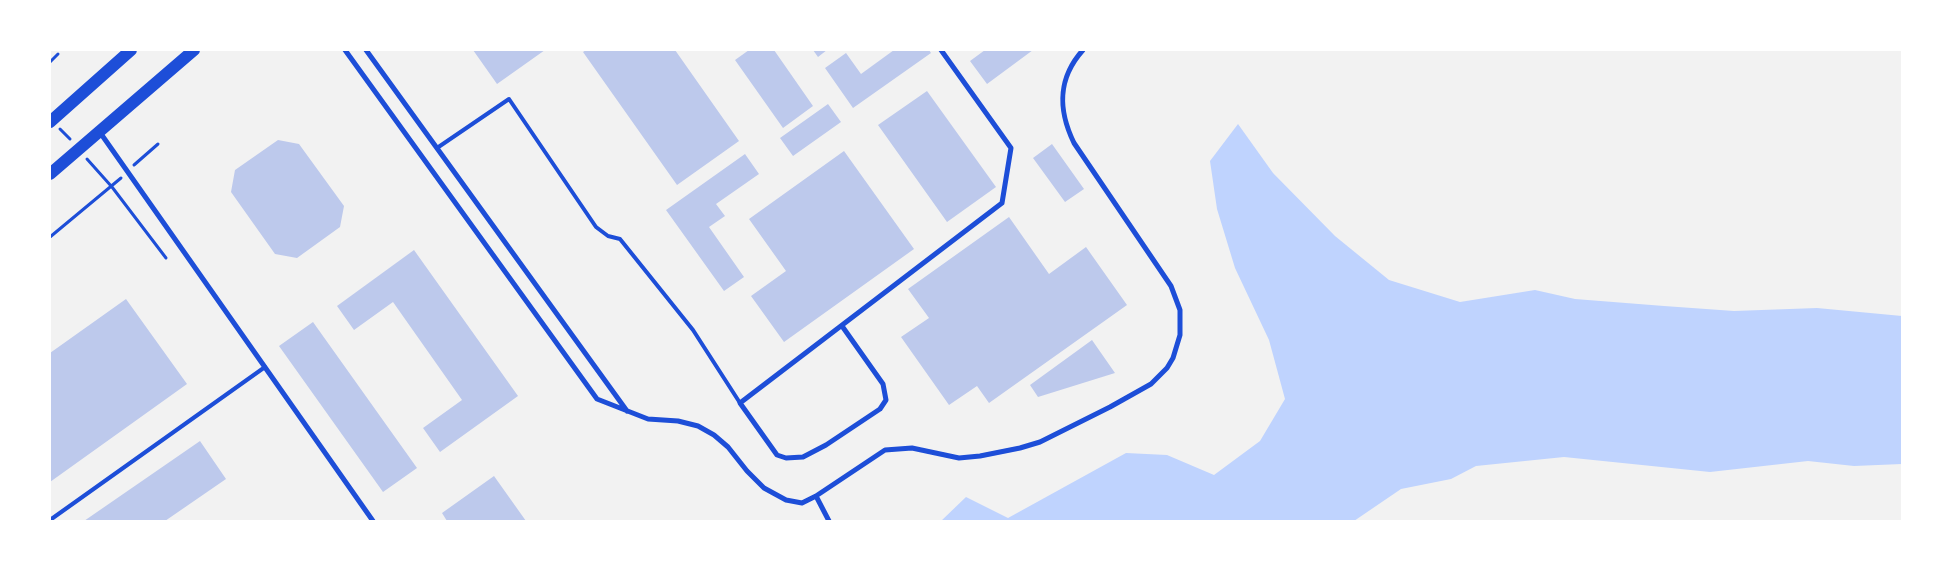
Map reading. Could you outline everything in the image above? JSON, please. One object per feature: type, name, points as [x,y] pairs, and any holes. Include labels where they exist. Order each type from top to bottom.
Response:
[{"type":"main road","points":[[53,123],[131,50]]},
{"type":"main road","points":[[50,174],[194,50]]},
{"type":"street","points":[[345,50],[597,399],[648,419],[678,421],[698,426],[714,435],[728,447],[747,471],[764,488],[786,500],[802,502],[816,496],[886,450],[912,448],[959,458],[1001,452],[1040,442],[1151,384],[1167,368],[1173,358],[1180,335],[1181,322],[1176,298],[1170,286],[1074,143],[1066,126],[1062,106],[1063,87],[1070,68],[1083,50]]},
{"type":"street","points":[[366,50],[627,411]]},
{"type":"street","points":[[842,326],[883,384],[886,400],[880,409],[826,445],[803,457],[786,458],[777,455],[740,403],[1002,203],[1011,148],[941,50]]},
{"type":"street","points":[[98,131],[373,521]]},
{"type":"street","points":[[816,496],[829,521]]},
{"type":"lane","points":[[437,148],[509,99],[596,227],[608,236],[620,239],[693,330],[740,403]]},
{"type":"lane","points":[[50,520],[265,367]]},
{"type":"path","points":[[50,62],[58,54]]},
{"type":"path","points":[[53,123],[75,145]]},
{"type":"path","points":[[81,152],[112,187],[166,258]]},
{"type":"path","points":[[50,237],[112,187]]},
{"type":"water","points":[[1238,124],[1273,173],[1335,236],[1389,280],[1460,302],[1535,290],[1575,299],[1734,311],[1817,308],[1902,316],[1902,464],[1854,466],[1808,461],[1710,472],[1564,457],[1476,466],[1451,479],[1401,489],[1354,521],[941,521],[966,497],[1008,518],[1126,453],[1167,455],[1214,475],[1260,441],[1285,399],[1269,340],[1235,268],[1217,209],[1210,161]]},
{"type":"building","points":[[473,50],[545,50],[497,84]]},
{"type":"building","points":[[586,50],[675,50],[739,141],[677,185],[583,52]]},
{"type":"building","points":[[749,50],[774,50],[813,106],[783,128],[735,60]]},
{"type":"building","points":[[813,50],[827,50],[818,57]]},
{"type":"building","points":[[894,50],[929,50],[931,53],[853,108],[825,68],[846,53],[861,74]]},
{"type":"building","points":[[985,50],[1033,50],[987,84],[970,61]]},
{"type":"building","points":[[927,91],[996,187],[947,222],[878,125]]},
{"type":"building","points":[[828,104],[841,122],[793,156],[780,138]]},
{"type":"building","points":[[278,140],[299,144],[344,206],[340,227],[297,258],[275,254],[231,192],[235,170]]},
{"type":"building","points":[[1052,144],[1084,189],[1065,202],[1033,158]]},
{"type":"building","points":[[844,151],[914,249],[784,342],[751,296],[786,271],[749,219]]},
{"type":"building","points":[[745,154],[759,174],[716,204],[725,216],[709,227],[744,277],[724,291],[666,210]]},
{"type":"building","points":[[1009,217],[1049,274],[1086,247],[1127,305],[989,403],[977,386],[949,405],[901,337],[929,318],[908,289]]},
{"type":"building","points":[[414,250],[518,396],[440,452],[423,428],[462,400],[393,302],[354,330],[337,306]]},
{"type":"building","points":[[126,299],[187,384],[50,482],[50,353]]},
{"type":"building","points":[[313,322],[417,468],[383,492],[279,346]]},
{"type":"building","points":[[1092,340],[1115,373],[1038,397],[1030,385]]},
{"type":"building","points":[[200,441],[226,479],[165,521],[84,521]]},
{"type":"building","points":[[494,476],[526,521],[447,521],[442,513]]}]
